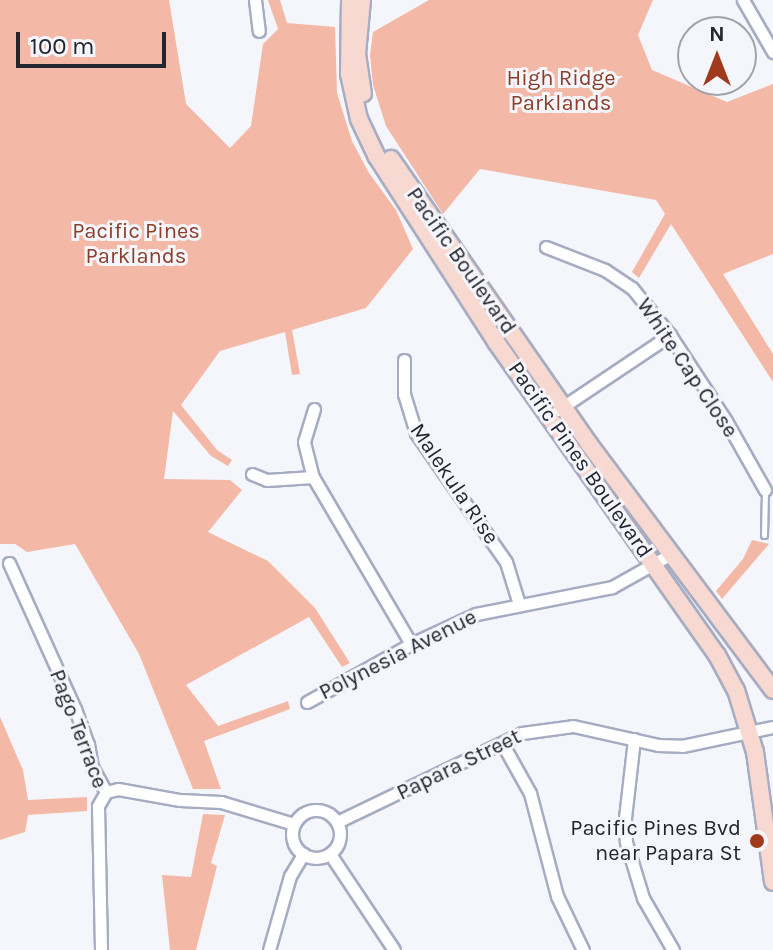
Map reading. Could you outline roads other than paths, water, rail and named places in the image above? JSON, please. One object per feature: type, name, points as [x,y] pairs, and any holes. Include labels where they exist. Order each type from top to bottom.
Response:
[{"type":"main road","name":"Pacific Pines Boulevard","points":[[350,0],[347,53],[353,97],[377,157],[548,416],[717,655],[736,690],[750,732],[773,882]]},
{"type":"main road","name":"Pacific Boulevard","points":[[362,0],[357,54],[363,97],[374,131],[563,407],[773,690]]},
{"type":"street","points":[[255,0],[259,31]]},
{"type":"street","points":[[743,0],[773,52]]},
{"type":"street","name":"White Cap Close","points":[[546,247],[605,270],[632,288],[670,335],[726,421],[765,490]]},
{"type":"street","points":[[548,416],[670,335]]},
{"type":"street","name":"Malekula Rise","points":[[404,360],[404,394],[416,433],[506,562],[519,604]]},
{"type":"street","points":[[314,409],[306,424],[304,442],[313,477],[411,644]]},
{"type":"street","points":[[252,474],[267,480],[313,477]]},
{"type":"street","name":"Polynesia Avenue","points":[[307,702],[411,644],[476,614],[591,593],[626,581],[671,554]]},
{"type":"street","name":"Pago Terrace","points":[[9,563],[75,709],[88,744],[92,767],[106,792],[98,806],[101,950]]},
{"type":"street","name":"Papara Street","points":[[337,822],[522,733],[573,726],[682,746],[773,727]]},
{"type":"street","points":[[634,739],[625,818],[626,842],[643,898],[673,950]]},
{"type":"street","points":[[502,743],[530,793],[557,896],[583,950]]},
{"type":"street","points":[[106,792],[118,789],[180,800],[221,802],[294,824]]},
{"type":"street","points":[[315,810],[331,815],[337,822],[340,839],[330,854],[317,858],[303,854],[293,841],[294,824],[299,817],[315,810]]},
{"type":"street","points":[[269,950],[290,876],[303,854]]},
{"type":"street","points":[[330,854],[394,950]]},
{"type":"lane","points":[[764,535],[765,490]]},
{"type":"place","name":"Pacific Pines Bvd near Papara St","points":[[757,841]]},
{"type":"park label","name":"High Ridge Parklands","points":[[561,90]]},
{"type":"park label","name":"Pacific Pines Parklands","points":[[136,244]]}]
